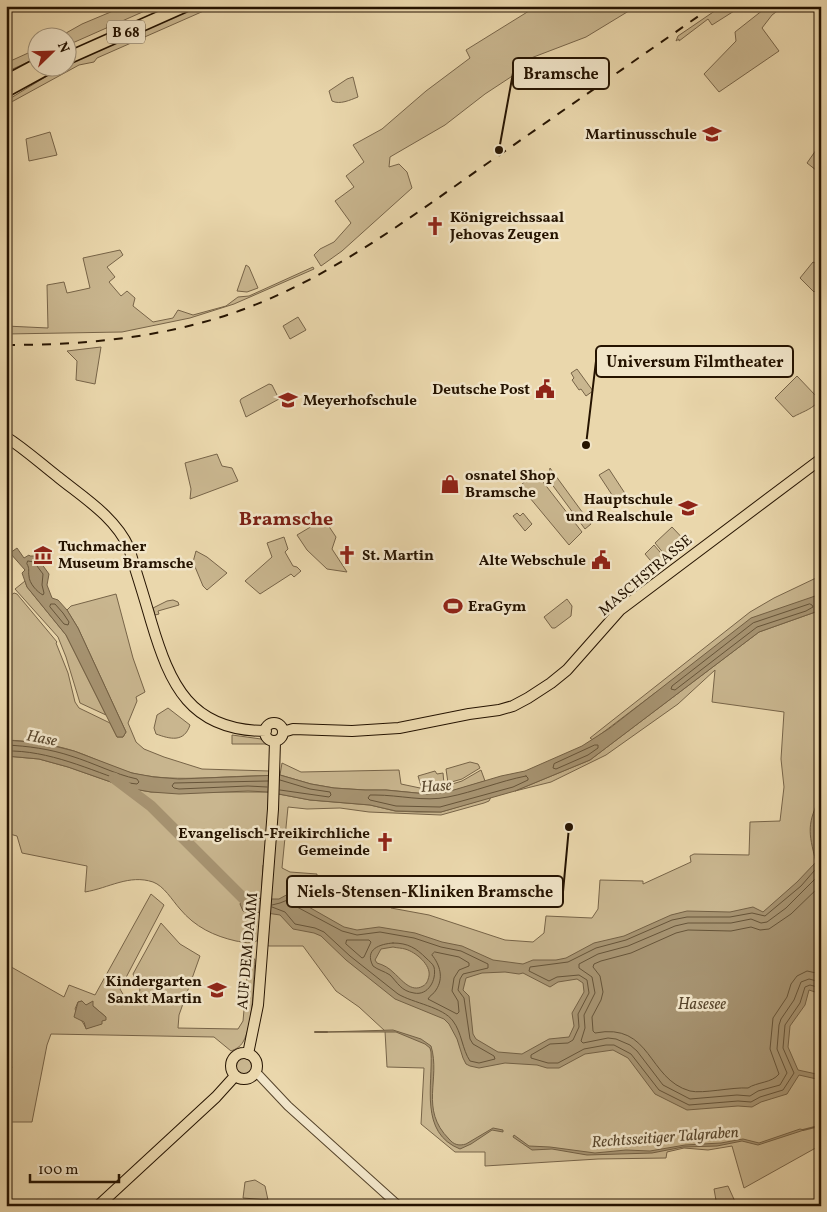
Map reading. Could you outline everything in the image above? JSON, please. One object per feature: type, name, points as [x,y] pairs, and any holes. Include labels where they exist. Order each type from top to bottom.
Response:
[{"type":"highway","name":"B 68","points":[[78,46],[167,6]]},
{"type":"highway","name":"B 68","points":[[78,54],[185,6]]},
{"type":"highway","points":[[6,80],[28,69]]},
{"type":"highway","points":[[6,91],[30,78]]},
{"type":"main road","points":[[10,439],[106,516],[122,535],[129,548],[163,660],[183,695],[200,711],[226,726],[266,731]]},
{"type":"main road","name":"MASCHSTRASSE","points":[[283,732],[293,729],[352,731],[399,728],[513,706],[552,683],[567,670],[620,610],[821,458]]},
{"type":"main road","points":[[274,724],[279,725],[283,732],[282,737],[275,741],[268,738],[266,731],[268,726],[274,724]]},
{"type":"main road","name":"AUF DEM DAMM","points":[[248,1054],[258,1005],[270,849],[275,741]]},
{"type":"main road","points":[[240,1054],[248,1054],[257,1064],[256,1072],[246,1080],[238,1078],[230,1068],[232,1059],[240,1054]]},
{"type":"main road","points":[[98,1206],[216,1097],[235,1076]]},
{"type":"street","points":[[256,1072],[294,1112],[398,1206]]},
{"type":"shaded area","points":[[125,6],[156,6],[78,41],[78,28],[75,28]]},
{"type":"shaded area","points":[[195,6],[215,6],[97,58],[94,62],[78,66],[78,57]]},
{"type":"shaded area","points":[[537,6],[637,6],[586,37],[531,58],[523,69],[485,94],[445,125],[390,157],[389,167],[399,164],[407,172],[412,188],[342,251],[321,266],[314,255],[320,249],[334,242],[351,223],[335,201],[354,187],[346,176],[364,162],[353,145],[382,129],[426,91],[470,58],[466,50]]},
{"type":"shaded area","points":[[722,6],[742,6],[712,25],[708,19],[679,41],[679,39],[676,41],[678,36]]},
{"type":"shaded area","points":[[768,6],[784,6],[772,15],[762,28],[779,51],[719,92],[704,74],[736,41],[735,32]]},
{"type":"shaded area","points":[[28,53],[28,62],[6,72],[6,63]]},
{"type":"shaded area","points":[[353,77],[358,97],[342,102],[332,101],[329,91]]},
{"type":"shaded area","points":[[44,78],[55,78],[6,105],[6,101]]},
{"type":"shaded area","points":[[50,132],[57,155],[29,161],[26,139]]},
{"type":"shaded area","points":[[821,143],[821,174],[807,163]]},
{"type":"shaded area","points":[[120,250],[123,255],[107,267],[115,277],[109,282],[121,296],[127,291],[135,298],[133,306],[153,322],[173,318],[178,310],[193,315],[226,306],[238,297],[249,296],[313,267],[314,269],[234,304],[190,318],[122,332],[6,334],[6,326],[48,328],[47,285],[64,282],[67,293],[90,288],[83,258]]},
{"type":"shaded area","points":[[813,262],[821,266],[821,285],[814,292],[800,278]]},
{"type":"shaded area","points":[[246,265],[249,267],[258,288],[247,292],[237,291]]},
{"type":"shaded area","points":[[298,317],[306,330],[290,339],[283,326]]},
{"type":"shaded area","points":[[101,347],[95,384],[76,380],[77,361],[67,351]]},
{"type":"shaded area","points":[[577,369],[593,391],[586,396],[572,380],[574,378],[571,373]]},
{"type":"shaded area","points":[[797,376],[816,396],[817,403],[793,417],[775,398]]},
{"type":"shaded area","points":[[269,384],[272,385],[279,399],[246,417],[241,399]]},
{"type":"shaded area","points":[[217,454],[222,466],[232,468],[238,481],[190,499],[191,489],[185,463]]},
{"type":"shaded area","points":[[550,468],[591,524],[585,529],[548,479]]},
{"type":"shaded area","points":[[533,469],[582,532],[569,545],[520,486],[532,475],[530,472]]},
{"type":"shaded area","points":[[609,469],[628,498],[618,504],[599,475]]},
{"type":"shaded area","points":[[517,513],[520,516],[523,513],[532,524],[525,531],[513,516]]},
{"type":"shaded area","points":[[324,519],[336,537],[332,549],[347,572],[327,569],[307,550],[297,535]]},
{"type":"shaded area","points":[[672,527],[689,545],[669,560],[655,543]]},
{"type":"shaded area","points":[[284,537],[288,549],[285,552],[293,566],[301,571],[294,577],[291,574],[260,594],[245,581],[272,557],[267,543]]},
{"type":"shaded area","points":[[654,545],[666,559],[656,567],[645,554]]},
{"type":"shaded area","points":[[196,551],[227,573],[207,590],[203,586],[193,562]]},
{"type":"shaded area","points":[[821,574],[821,594],[811,598],[655,693],[593,740],[590,738],[750,612]]},
{"type":"shaded area","points":[[25,581],[27,587],[66,635],[106,715],[80,703],[58,637],[15,589]]},
{"type":"shaded area","points":[[14,593],[17,594],[57,642],[68,673],[75,702],[79,708],[110,723],[117,737],[123,737],[126,732],[78,628],[67,610],[71,606],[116,594],[133,658],[145,692],[136,697],[137,701],[128,723],[136,742],[144,749],[202,769],[270,771],[270,776],[153,777],[128,772],[66,749],[40,743],[6,740],[6,599]]},
{"type":"shaded area","points":[[567,599],[572,606],[571,616],[555,628],[552,628],[544,617]]},
{"type":"shaded area","points":[[173,600],[178,602],[179,605],[158,611],[159,614],[155,615],[153,608]]},
{"type":"shaded area","points":[[821,610],[821,1145],[744,1188],[732,1146],[708,1150],[684,1148],[667,1152],[666,1158],[598,1159],[485,1166],[485,1152],[455,1152],[421,1124],[424,1068],[387,1067],[385,1031],[359,1007],[336,991],[303,946],[269,946],[263,944],[269,863],[263,865],[261,899],[251,895],[243,898],[251,914],[260,912],[258,940],[244,942],[205,930],[192,921],[164,890],[153,882],[136,880],[119,882],[85,892],[87,866],[22,853],[17,836],[6,833],[6,756],[39,759],[128,788],[151,792],[268,792],[310,800],[370,805],[395,811],[417,812],[441,812],[491,797],[489,801],[484,803],[441,815],[369,812],[340,808],[307,809],[288,807],[282,868],[290,872],[317,874],[316,885],[332,886],[332,891],[347,891],[348,888],[391,890],[391,908],[429,915],[505,940],[533,942],[544,933],[546,916],[592,918],[598,909],[600,880],[643,881],[643,884],[691,862],[690,856],[694,854],[749,855],[750,822],[780,821],[784,787],[781,759],[784,712],[712,702],[715,670],[678,704],[606,755],[551,782],[515,791],[590,760],[759,632]]},
{"type":"shaded area","points":[[168,708],[190,725],[184,735],[180,737],[171,738],[156,734],[154,728],[157,715]]},
{"type":"shaded area","points":[[232,735],[261,739],[267,744],[232,744]]},
{"type":"shaded area","points":[[470,762],[478,764],[480,768],[462,779],[448,783],[446,769]]},
{"type":"shaded area","points":[[282,763],[301,772],[399,770],[401,784],[420,788],[445,786],[446,792],[427,794],[334,788],[311,784],[280,775]]},
{"type":"shaded area","points":[[481,770],[485,781],[449,792],[449,785],[462,781]]},
{"type":"shaded area","points":[[435,771],[437,774],[443,773],[444,784],[421,786],[418,776]]},
{"type":"shaded area","points":[[151,894],[164,905],[120,989],[124,996],[134,1001],[140,990],[133,974],[161,923],[180,944],[200,956],[179,1015],[178,1028],[238,1029],[243,1021],[248,966],[252,956],[255,960],[249,1024],[247,1034],[238,1048],[231,1051],[214,1037],[51,1034],[47,1045],[32,1122],[6,1122],[6,1069],[12,1068],[6,1043],[6,964],[64,997],[69,985],[95,995]],"holes":[[[82,1001],[86,1005],[93,1006],[106,1017],[94,1026],[86,1028],[75,1009],[78,1002]]]},
{"type":"shaded area","points":[[244,1057],[251,1060],[254,1067],[251,1074],[244,1077],[237,1074],[234,1067],[237,1060]]},
{"type":"shaded area","points":[[255,1180],[265,1186],[268,1200],[243,1198],[245,1182]]},
{"type":"shaded area","points":[[728,1186],[737,1206],[717,1206],[714,1189]]},
{"type":"water","points":[[17,548],[24,558],[29,555],[36,556],[49,574],[47,585],[52,598],[58,600],[67,610],[78,628],[126,732],[123,737],[117,737],[66,635],[27,587],[22,573],[25,570],[10,553]]},
{"type":"water","points":[[821,594],[821,610],[759,632],[590,760],[515,791],[441,812],[396,811],[370,805],[310,800],[268,792],[179,794],[151,792],[128,788],[39,759],[6,756],[6,740],[42,743],[74,751],[132,773],[154,777],[179,779],[280,775],[334,788],[427,794],[447,792],[525,771],[582,746],[610,728],[751,618]]},
{"type":"water","name":"Hasesee","points":[[821,795],[821,994],[809,990],[805,1005],[790,1026],[788,1047],[798,1070],[821,1075],[821,1080],[799,1075],[787,1094],[761,1102],[752,1107],[738,1106],[687,1110],[655,1094],[628,1058],[613,1050],[585,1054],[559,1068],[505,1063],[479,1068],[470,1066],[466,1064],[457,1039],[444,1019],[395,999],[346,960],[321,936],[293,929],[280,915],[260,912],[251,914],[243,911],[240,904],[243,898],[251,895],[261,899],[279,899],[290,893],[300,902],[344,927],[357,930],[379,927],[415,933],[462,946],[493,960],[523,964],[533,960],[556,960],[566,958],[594,943],[624,936],[671,915],[687,911],[730,912],[753,907],[763,912],[797,882],[816,862],[811,843],[810,828],[813,813]],"holes":[[[393,947],[409,951],[425,963],[429,976],[424,985],[419,988],[411,987],[388,968],[377,963],[375,960],[381,949]],[[482,973],[523,973],[550,987],[558,982],[577,979],[583,983],[584,992],[572,1013],[574,1026],[569,1037],[549,1039],[522,1054],[498,1052],[476,1039],[473,1034],[469,996],[463,990],[466,978]]]},
{"type":"water","points":[[82,1001],[86,1005],[93,1001],[93,1006],[106,1017],[106,1020],[102,1021],[102,1024],[86,1029],[84,1022],[74,1017],[78,1002]]},
{"type":"water","points":[[393,1030],[421,1039],[431,1046],[434,1070],[432,1094],[435,1116],[440,1128],[453,1143],[466,1144],[493,1128],[503,1130],[503,1132],[492,1130],[460,1149],[447,1142],[438,1132],[433,1120],[431,1107],[431,1052],[430,1048],[425,1044],[396,1032],[326,1032]]},
{"type":"water","points":[[800,1129],[804,1130],[758,1145],[742,1141],[717,1146],[683,1147],[652,1153],[587,1155],[552,1149],[532,1150],[513,1137],[514,1135],[529,1146],[595,1153],[626,1150],[650,1151],[743,1139],[759,1143]]},
{"type":"waterway","points":[[114,778],[151,806],[243,898]]},
{"type":"waterway","name":"Rechtsseitiger Talgraben","points":[[315,1032],[327,1032]]},
{"type":"waterway","name":"Rechtsseitiger Talgraben","points":[[803,1130],[815,1127]]},
{"type":"railway","points":[[6,345],[94,341],[151,334],[208,321],[270,299],[335,266],[396,227],[713,6]]},
{"type":"place","name":"Martinusschule","points":[[712,134]]},
{"type":"place","name":"Bramsche","points":[[499,150]]},
{"type":"place","name":"Königreichssaal Jehovas Zeugen","points":[[435,226]]},
{"type":"place","name":"Deutsche Post","points":[[545,389]]},
{"type":"place","name":"Meyerhofschule","points":[[288,400]]},
{"type":"place","name":"Universum Filmtheater","points":[[586,445]]},
{"type":"place","name":"osnatel Shop Bramsche","points":[[450,484]]},
{"type":"place","name":"Hauptschule und Realschule","points":[[688,508]]},
{"type":"place","name":"Tuchmacher Museum Bramsche","points":[[43,555]]},
{"type":"place","name":"St. Martin","points":[[347,555]]},
{"type":"place","name":"Alte Webschule","points":[[601,560]]},
{"type":"place","name":"EraGym","points":[[453,606]]},
{"type":"place","name":"Niels-Stensen-Kliniken Bramsche","points":[[569,827]]},
{"type":"place","name":"Evangelisch-Freikirchliche Gemeinde","points":[[385,842]]},
{"type":"place","name":"Kindergarten Sankt Martin","points":[[217,990]]},
{"type":"district","name":"Bramsche","points":[[286,518]]},
{"type":"water label","name":"Hase","points":[[42,737]]},
{"type":"water label","name":"Hase","points":[[436,785]]}]
